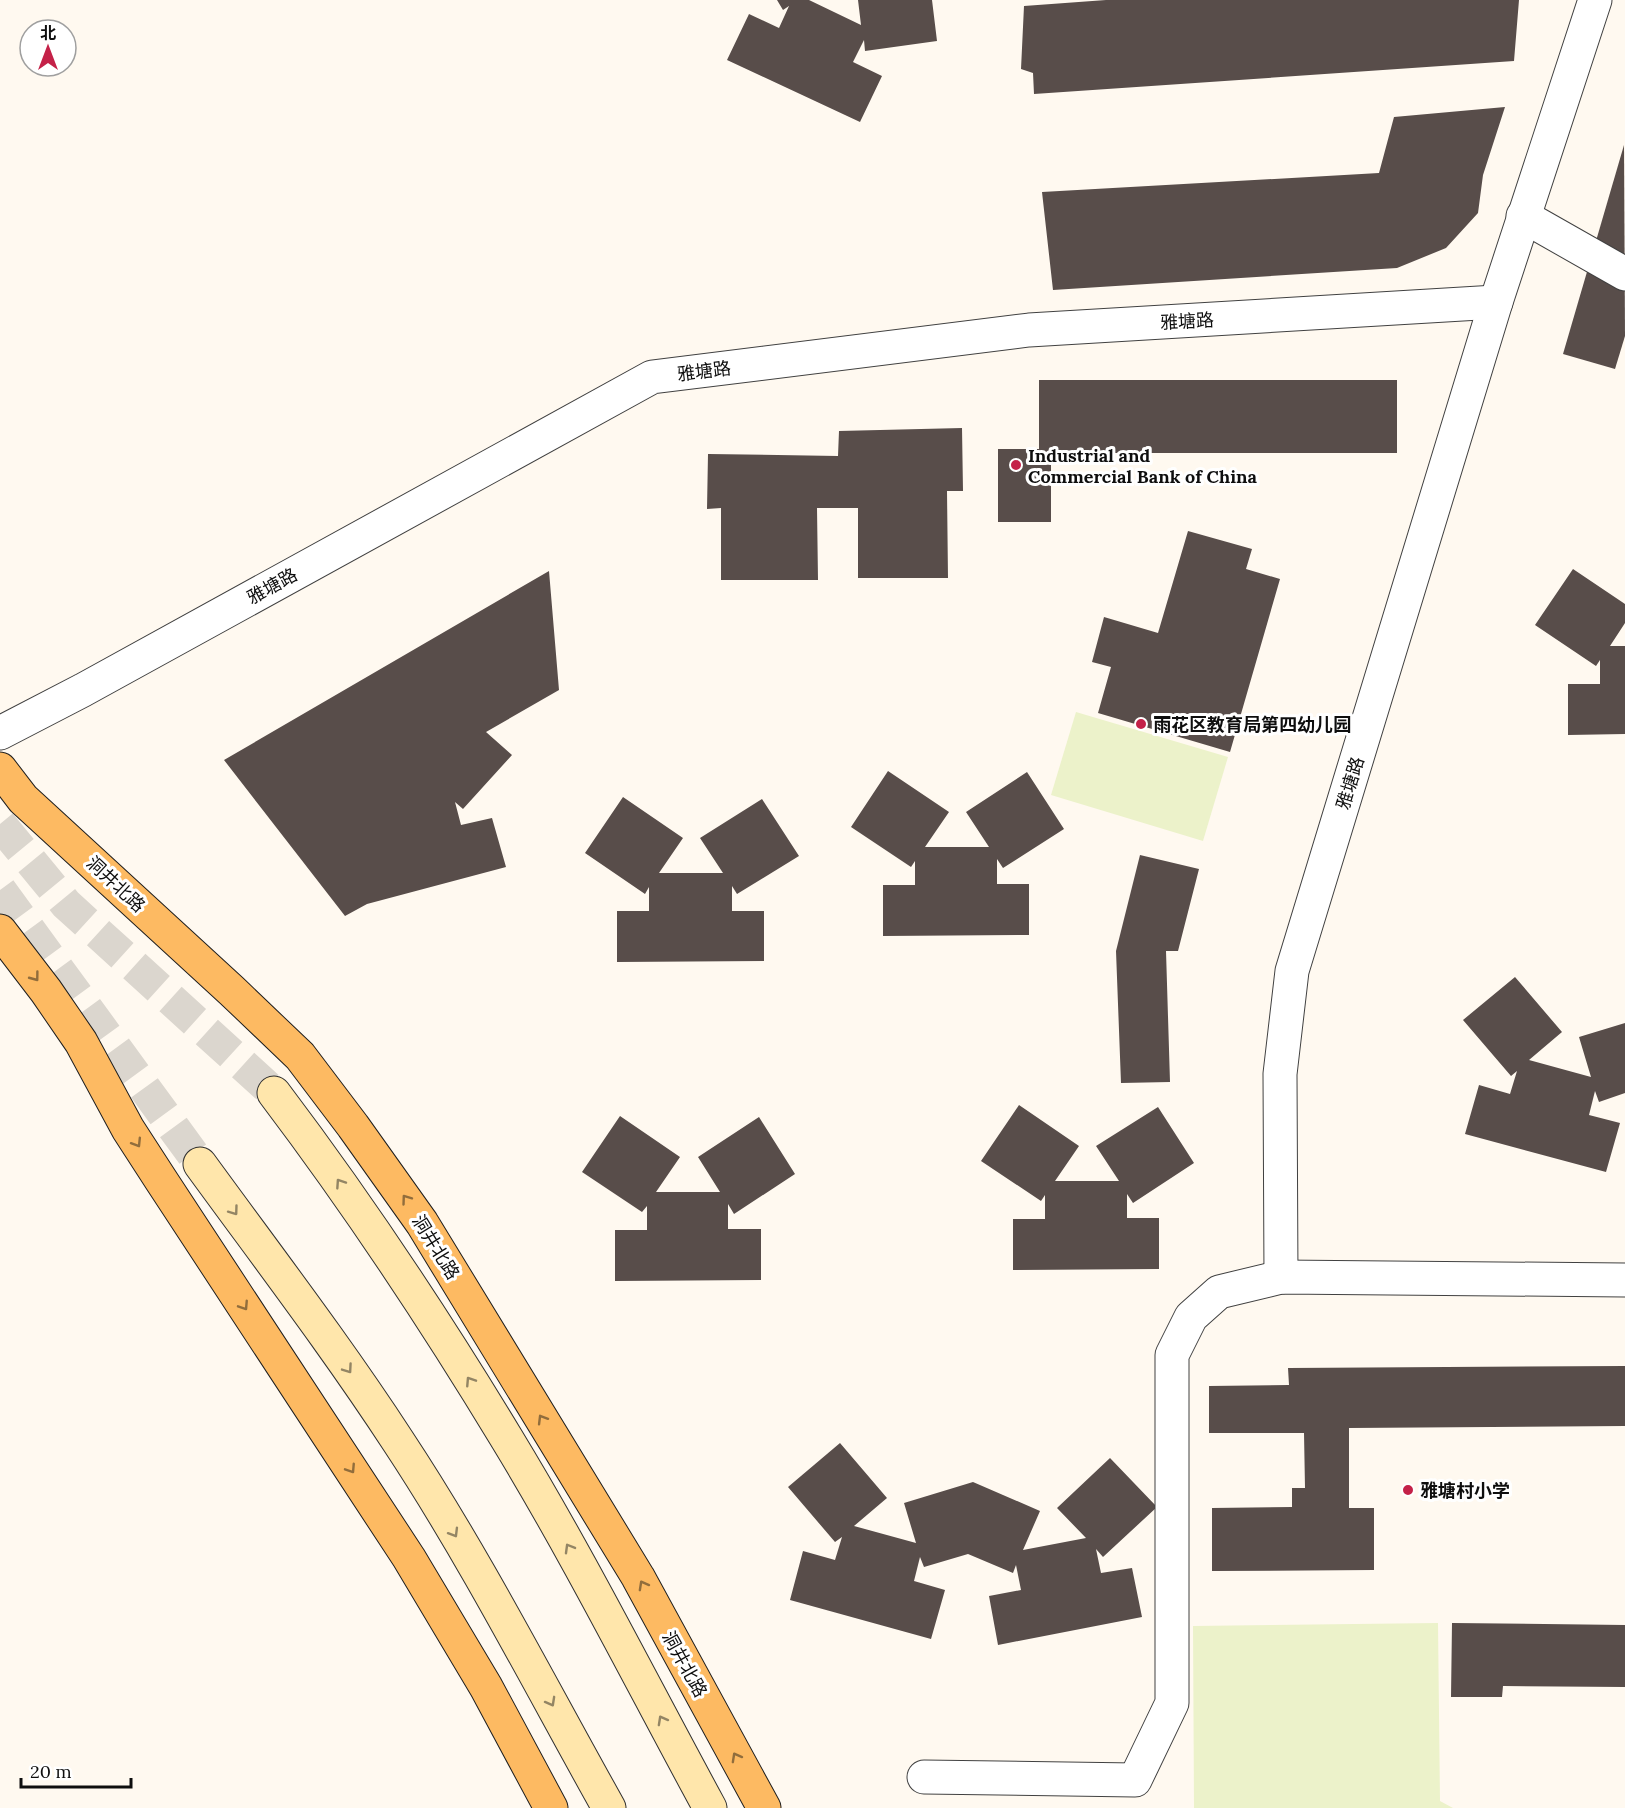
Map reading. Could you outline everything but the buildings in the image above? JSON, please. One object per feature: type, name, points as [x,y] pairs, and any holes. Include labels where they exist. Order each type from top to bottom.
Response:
[{"type":"main road","name":"洞井北路","points":[[0,769],[23,800],[300,1056],[353,1126],[422,1223],[638,1577],[764,1808]]},
{"type":"main road","points":[[0,931],[81,1042],[144,1154],[409,1558],[486,1687],[550,1808]]},
{"type":"main road","points":[[274,1093],[321,1155],[398,1268],[507,1439],[710,1808]]},
{"type":"main road","points":[[200,1164],[399,1442],[499,1608],[609,1808]]},
{"type":"street","name":"雅塘路","points":[[1281,1276],[1280,1074],[1292,971],[1496,302],[1595,0]]},
{"type":"street","points":[[1523,216],[1625,274]]},
{"type":"street","name":"雅塘路","points":[[0,733],[83,690],[652,377],[1029,330],[1496,302]]},
{"type":"street","points":[[924,1777],[1135,1780],[1172,1703],[1172,1355],[1191,1317],[1219,1292],[1281,1276],[1625,1280]]},
{"type":"green space","points":[[1076,712],[1228,757],[1203,841],[1051,795]]},
{"type":"green space","points":[[1438,1623],[1440,1801],[1453,1808],[1194,1808],[1193,1626]]},
{"type":"tunnel","points":[[0,824],[66,904],[274,1093]]},
{"type":"tunnel","points":[[0,890],[200,1164]]},
{"type":"place","name":"Industrial and Commercial Bank of China","points":[[1016,465]]},
{"type":"place","name":"雨花区教育局第四幼儿园","points":[[1141,724]]},
{"type":"place","name":"雅塘村小学","points":[[1408,1490]]}]
